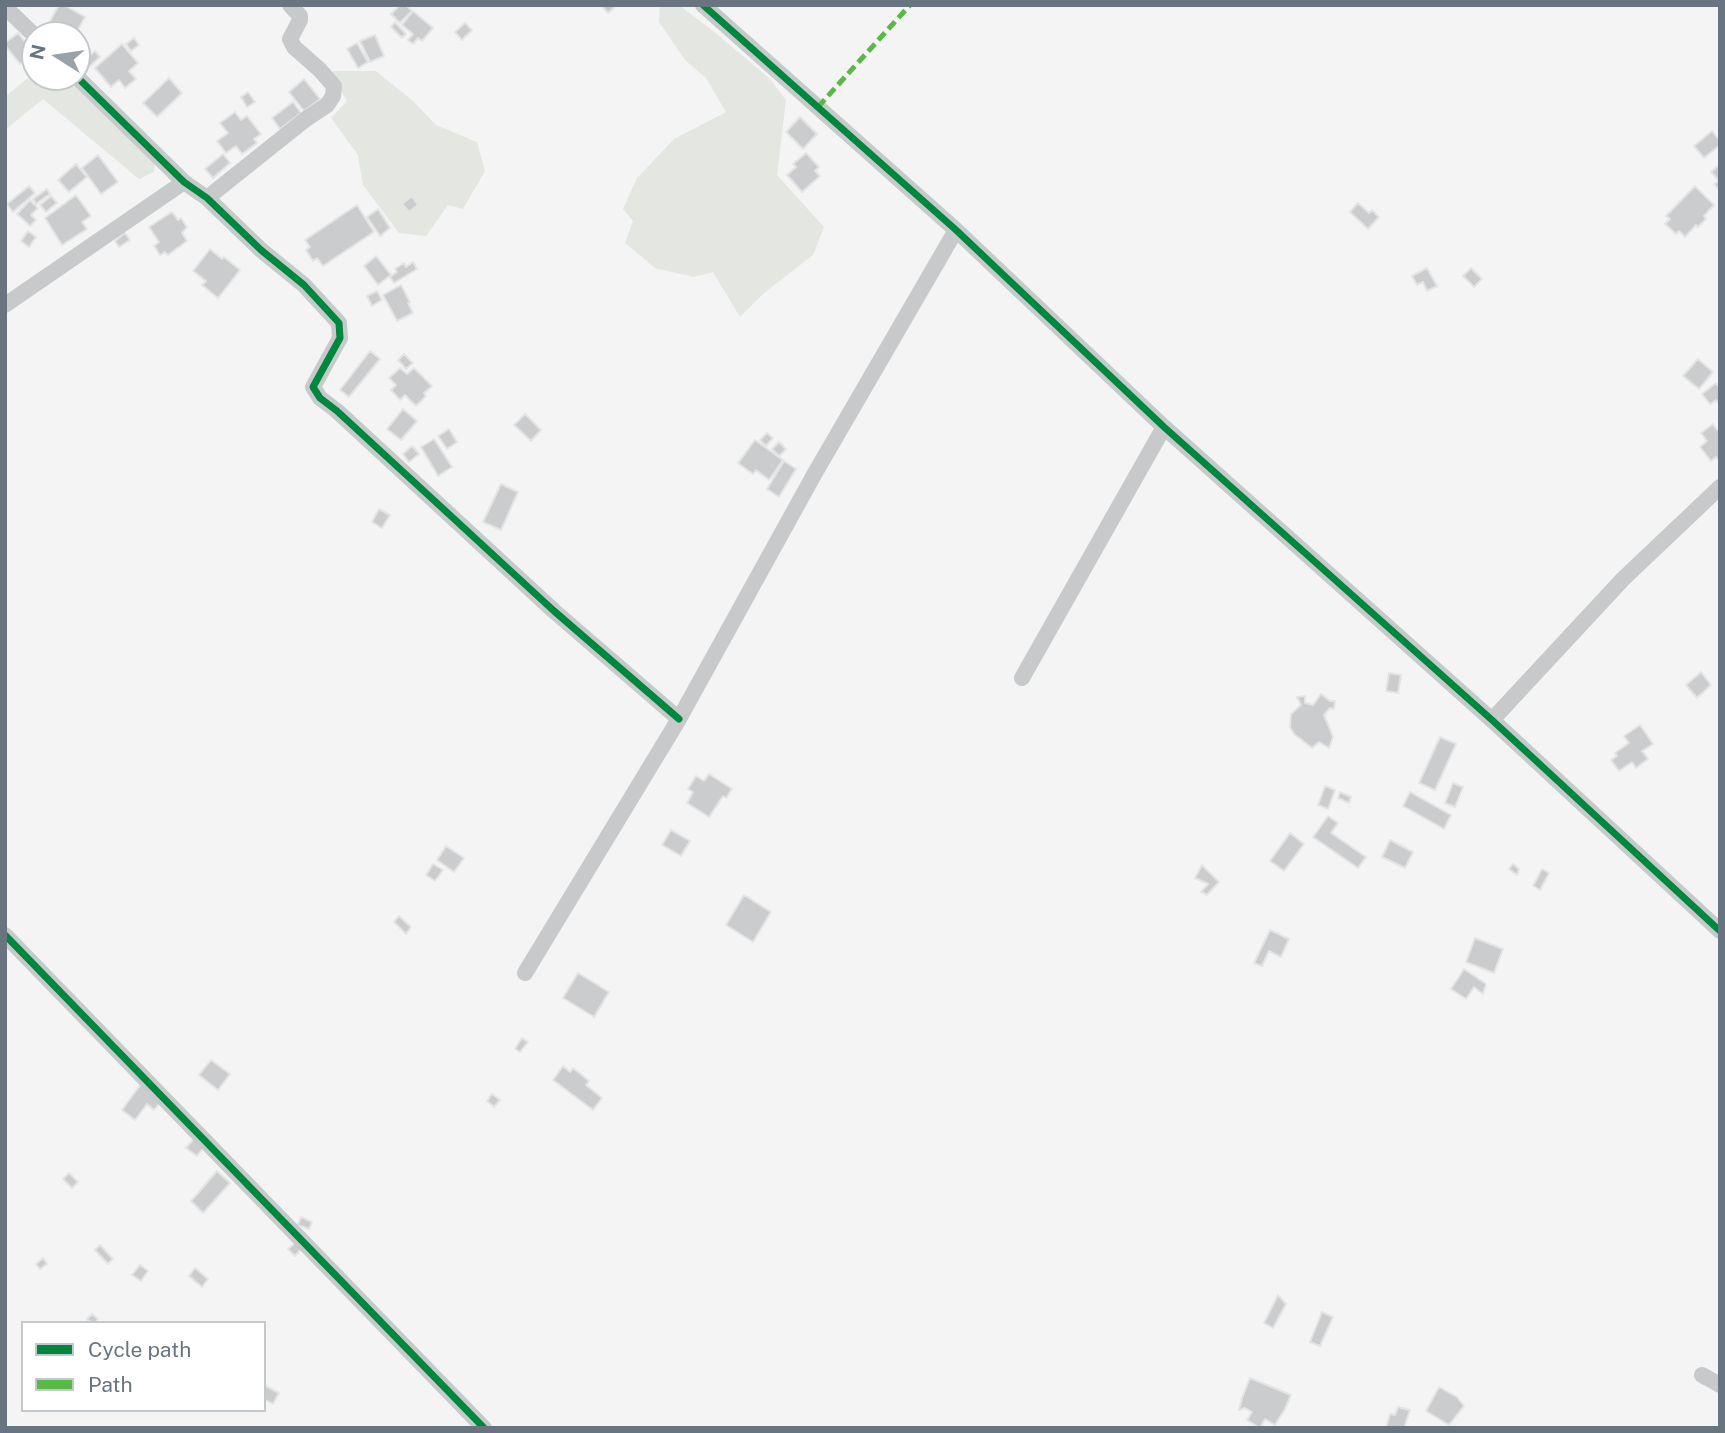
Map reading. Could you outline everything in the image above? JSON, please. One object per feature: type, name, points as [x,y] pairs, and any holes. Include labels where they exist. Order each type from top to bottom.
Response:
[{"type":"street","points":[[207,198],[334,96],[334,86],[294,47],[290,39],[300,20],[300,16],[290,5]]},
{"type":"street","points":[[703,5],[956,230],[1164,427],[1492,720],[1720,931]]},
{"type":"street","points":[[5,7],[21,22]]},
{"type":"street","points":[[91,91],[184,182],[207,198],[261,250],[304,285],[339,323],[340,338],[313,387],[320,398],[554,611],[679,719]]},
{"type":"street","points":[[5,305],[184,182]]},
{"type":"street","points":[[525,973],[679,719],[815,473],[956,230]]},
{"type":"street","points":[[1022,678],[1164,427]]},
{"type":"street","points":[[1492,720],[1623,579],[1720,487]]},
{"type":"street","points":[[5,935],[484,1428]]},
{"type":"street","points":[[1702,1375],[1720,1385]]},
{"type":"shaded area","points":[[660,5],[679,5],[769,78],[786,100],[777,175],[824,227],[813,255],[764,293],[740,317],[713,272],[694,277],[655,268],[625,243],[633,221],[623,209],[637,178],[674,139],[726,112],[706,78],[686,61],[659,22]]},
{"type":"shaded area","points":[[376,71],[413,101],[436,125],[477,142],[485,171],[463,209],[448,205],[426,236],[399,233],[363,185],[358,155],[331,118],[347,101],[330,72]]},
{"type":"shaded area","points":[[21,84],[21,91],[91,91],[156,150],[154,172],[139,179],[43,99],[5,130],[5,97]]},
{"type":"building","points":[[59,5],[85,17],[83,21],[50,21]]},
{"type":"building","points":[[400,5],[406,5],[412,11],[400,23],[391,14]]},
{"type":"building","points":[[601,5],[617,5],[608,13]]},
{"type":"building","points":[[413,11],[433,28],[422,41],[418,38],[413,44],[408,40],[413,34],[402,25]]},
{"type":"building","points":[[395,22],[406,34],[402,38],[391,27]]},
{"type":"building","points":[[465,23],[472,30],[462,40],[455,32]]},
{"type":"building","points":[[18,33],[21,37],[20,64],[5,45]]},
{"type":"building","points":[[375,35],[384,56],[370,62],[360,41]]},
{"type":"building","points":[[134,38],[139,45],[131,51],[126,44]]},
{"type":"building","points":[[357,43],[368,62],[358,68],[347,49]]},
{"type":"building","points":[[122,44],[138,63],[129,71],[136,79],[125,88],[119,80],[111,87],[95,68]]},
{"type":"building","points":[[95,51],[100,57],[91,65],[91,54]]},
{"type":"building","points":[[169,78],[182,93],[157,117],[143,103]]},
{"type":"building","points":[[304,79],[320,99],[304,111],[289,92]]},
{"type":"building","points":[[248,92],[255,102],[247,107],[241,97]]},
{"type":"building","points":[[293,102],[301,113],[280,129],[272,118]]},
{"type":"building","points":[[235,112],[241,120],[247,116],[261,134],[254,139],[257,143],[242,154],[236,146],[226,153],[217,141],[228,133],[220,123]]},
{"type":"building","points":[[800,117],[817,134],[803,149],[786,132]]},
{"type":"building","points":[[1712,131],[1720,145],[1704,158],[1694,146]]},
{"type":"building","points":[[806,153],[819,167],[815,171],[820,176],[802,192],[787,175],[796,167],[793,164]]},
{"type":"building","points":[[223,154],[230,163],[213,178],[205,169]]},
{"type":"building","points":[[98,155],[118,182],[101,194],[82,168]]},
{"type":"building","points":[[76,164],[87,177],[69,192],[58,180]]},
{"type":"building","points":[[1720,164],[1720,191],[1714,184],[1719,181],[1711,172]]},
{"type":"building","points":[[29,186],[35,193],[13,212],[7,204]]},
{"type":"building","points":[[1695,186],[1714,205],[1704,216],[1706,219],[1685,237],[1679,231],[1676,234],[1665,224],[1670,219],[1666,216]]},
{"type":"building","points":[[47,189],[50,194],[36,204],[33,199]]},
{"type":"building","points":[[76,195],[91,216],[82,222],[87,229],[62,245],[45,218]]},
{"type":"building","points":[[51,196],[57,203],[46,212],[40,205]]},
{"type":"building","points":[[412,196],[418,205],[409,212],[402,204]]},
{"type":"building","points":[[30,200],[38,208],[31,215],[36,220],[30,226],[17,214]]},
{"type":"building","points":[[1358,203],[1369,213],[1372,210],[1379,217],[1368,229],[1350,212]]},
{"type":"building","points":[[357,205],[374,232],[323,266],[317,258],[313,261],[306,250],[310,247],[305,240]]},
{"type":"building","points":[[378,209],[390,228],[380,236],[367,217]]},
{"type":"building","points":[[172,212],[178,220],[181,218],[187,227],[182,233],[187,241],[168,255],[165,252],[160,255],[154,246],[159,242],[149,227]]},
{"type":"building","points":[[28,231],[36,237],[29,247],[21,241]]},
{"type":"building","points":[[125,233],[130,240],[119,247],[115,241]]},
{"type":"building","points":[[210,249],[240,270],[218,298],[202,285],[206,281],[193,271]]},
{"type":"building","points":[[376,256],[391,275],[378,285],[364,266]]},
{"type":"building","points":[[413,262],[417,269],[394,283],[390,277],[397,272],[395,269],[404,263],[406,267]]},
{"type":"building","points":[[1427,268],[1437,286],[1427,291],[1423,282],[1417,285],[1412,276]]},
{"type":"building","points":[[1471,268],[1482,279],[1474,287],[1463,276]]},
{"type":"building","points":[[401,285],[413,313],[397,321],[383,295]]},
{"type":"building","points":[[377,291],[382,300],[372,306],[367,296]]},
{"type":"building","points":[[370,351],[380,359],[349,397],[340,390]]},
{"type":"building","points":[[404,354],[413,363],[406,369],[398,360]]},
{"type":"building","points":[[1698,359],[1713,372],[1699,389],[1683,376]]},
{"type":"building","points":[[400,368],[407,374],[414,368],[432,386],[416,406],[405,395],[400,400],[391,390],[396,385],[389,378]]},
{"type":"building","points":[[1716,383],[1720,388],[1720,404],[1716,400],[1710,404],[1702,394]]},
{"type":"building","points":[[403,409],[417,421],[401,440],[387,429]]},
{"type":"building","points":[[525,414],[541,430],[531,441],[514,425]]},
{"type":"building","points":[[1713,424],[1717,430],[1720,428],[1720,462],[1716,457],[1711,461],[1700,447],[1707,441],[1701,433]]},
{"type":"building","points":[[449,429],[457,442],[447,449],[438,436]]},
{"type":"building","points":[[767,433],[773,438],[766,446],[760,440]]},
{"type":"building","points":[[434,439],[452,467],[438,476],[421,447]]},
{"type":"building","points":[[755,440],[783,460],[769,480],[756,470],[753,474],[738,463]]},
{"type":"building","points":[[779,442],[786,449],[779,456],[772,449]]},
{"type":"building","points":[[412,446],[419,454],[409,462],[403,454]]},
{"type":"building","points":[[784,461],[796,469],[779,497],[767,489]]},
{"type":"building","points":[[501,484],[518,492],[501,530],[483,522]]},
{"type":"building","points":[[379,509],[390,515],[382,528],[372,522]]},
{"type":"building","points":[[1701,672],[1711,685],[1697,698],[1686,685]]},
{"type":"building","points":[[1389,673],[1401,675],[1398,693],[1386,691]]},
{"type":"building","points":[[1321,694],[1330,701],[1335,701],[1334,709],[1330,708],[1324,715],[1333,737],[1329,748],[1319,742],[1312,748],[1294,734],[1290,727],[1291,714],[1301,705],[1297,697],[1305,696],[1305,703],[1313,705]]},
{"type":"building","points":[[1640,725],[1653,744],[1642,751],[1648,759],[1636,768],[1632,762],[1619,771],[1611,760],[1617,756],[1615,753],[1629,743],[1624,736]]},
{"type":"building","points":[[1440,737],[1456,744],[1435,790],[1419,783]]},
{"type":"building","points":[[709,774],[732,789],[726,798],[723,796],[709,817],[687,803],[693,792],[688,789],[696,776],[704,781]]},
{"type":"building","points":[[1453,783],[1463,787],[1455,807],[1445,803]]},
{"type":"building","points":[[1325,786],[1335,790],[1328,809],[1318,805]]},
{"type":"building","points":[[1340,792],[1351,797],[1349,803],[1338,798]]},
{"type":"building","points":[[1410,792],[1451,815],[1444,829],[1403,806]]},
{"type":"building","points":[[1328,816],[1338,823],[1331,833],[1366,857],[1358,868],[1313,837]]},
{"type":"building","points":[[671,830],[690,841],[681,856],[662,845]]},
{"type":"building","points":[[1290,833],[1304,844],[1284,871],[1270,861]]},
{"type":"building","points":[[1390,840],[1413,852],[1405,868],[1382,857]]},
{"type":"building","points":[[446,846],[464,858],[454,872],[437,860]]},
{"type":"building","points":[[433,864],[443,870],[435,881],[426,875]]},
{"type":"building","points":[[1513,864],[1519,869],[1517,875],[1509,869]]},
{"type":"building","points":[[1202,865],[1219,882],[1207,895],[1201,892],[1208,884],[1195,878]]},
{"type":"building","points":[[1542,869],[1549,873],[1540,890],[1533,886]]},
{"type":"building","points":[[744,895],[771,912],[753,942],[726,925]]},
{"type":"building","points":[[399,916],[411,927],[406,934],[394,922]]},
{"type":"building","points":[[1270,930],[1289,939],[1281,957],[1269,951],[1262,966],[1254,963]]},
{"type":"building","points":[[1475,938],[1503,949],[1494,973],[1466,962]]},
{"type":"building","points":[[1464,969],[1486,984],[1483,994],[1474,987],[1466,999],[1451,989]]},
{"type":"building","points":[[578,973],[609,992],[594,1017],[563,998]]},
{"type":"building","points":[[522,1038],[528,1042],[520,1052],[515,1049]]},
{"type":"building","points":[[211,1060],[230,1074],[218,1090],[199,1075]]},
{"type":"building","points":[[563,1066],[570,1072],[573,1068],[589,1081],[586,1085],[602,1098],[593,1110],[553,1080]]},
{"type":"building","points":[[141,1084],[162,1100],[154,1110],[147,1104],[135,1120],[122,1110]]},
{"type":"building","points":[[492,1094],[500,1100],[494,1107],[487,1101]]},
{"type":"building","points":[[197,1135],[207,1143],[197,1156],[186,1148]]},
{"type":"building","points":[[217,1171],[230,1183],[203,1213],[191,1201]]},
{"type":"building","points":[[69,1173],[78,1182],[72,1188],[63,1179]]},
{"type":"building","points":[[301,1217],[312,1222],[309,1229],[298,1225]]},
{"type":"building","points":[[295,1243],[301,1249],[295,1256],[288,1249]]},
{"type":"building","points":[[100,1245],[113,1259],[108,1264],[95,1250]]},
{"type":"building","points":[[43,1258],[47,1264],[40,1269],[36,1264]]},
{"type":"building","points":[[140,1265],[148,1271],[141,1281],[132,1275]]},
{"type":"building","points":[[195,1268],[208,1279],[202,1287],[189,1276]]},
{"type":"building","points":[[1278,1295],[1286,1304],[1273,1328],[1264,1323]]},
{"type":"building","points":[[1322,1312],[1333,1317],[1320,1346],[1310,1342]]},
{"type":"building","points":[[92,1314],[98,1319],[89,1321],[87,1319]]},
{"type":"building","points":[[1250,1378],[1291,1395],[1275,1425],[1265,1419],[1260,1428],[1247,1420],[1252,1412],[1245,1408],[1239,1410]]},
{"type":"building","points":[[266,1386],[279,1393],[273,1404],[266,1400]]},
{"type":"building","points":[[1439,1387],[1457,1397],[1464,1406],[1449,1425],[1426,1411]]},
{"type":"building","points":[[1398,1407],[1410,1410],[1404,1428],[1386,1428],[1390,1414],[1395,1415]]},
{"type":"marked path","points":[[818,107],[910,5]]},
{"type":"cycle path","points":[[703,5],[956,230],[1164,427],[1492,720],[1720,931]]},
{"type":"cycle path","points":[[91,91],[184,182],[207,198],[261,250],[304,285],[339,323],[340,338],[313,387],[320,398],[554,611],[679,719]]},
{"type":"cycle path","points":[[5,935],[484,1428]]}]
